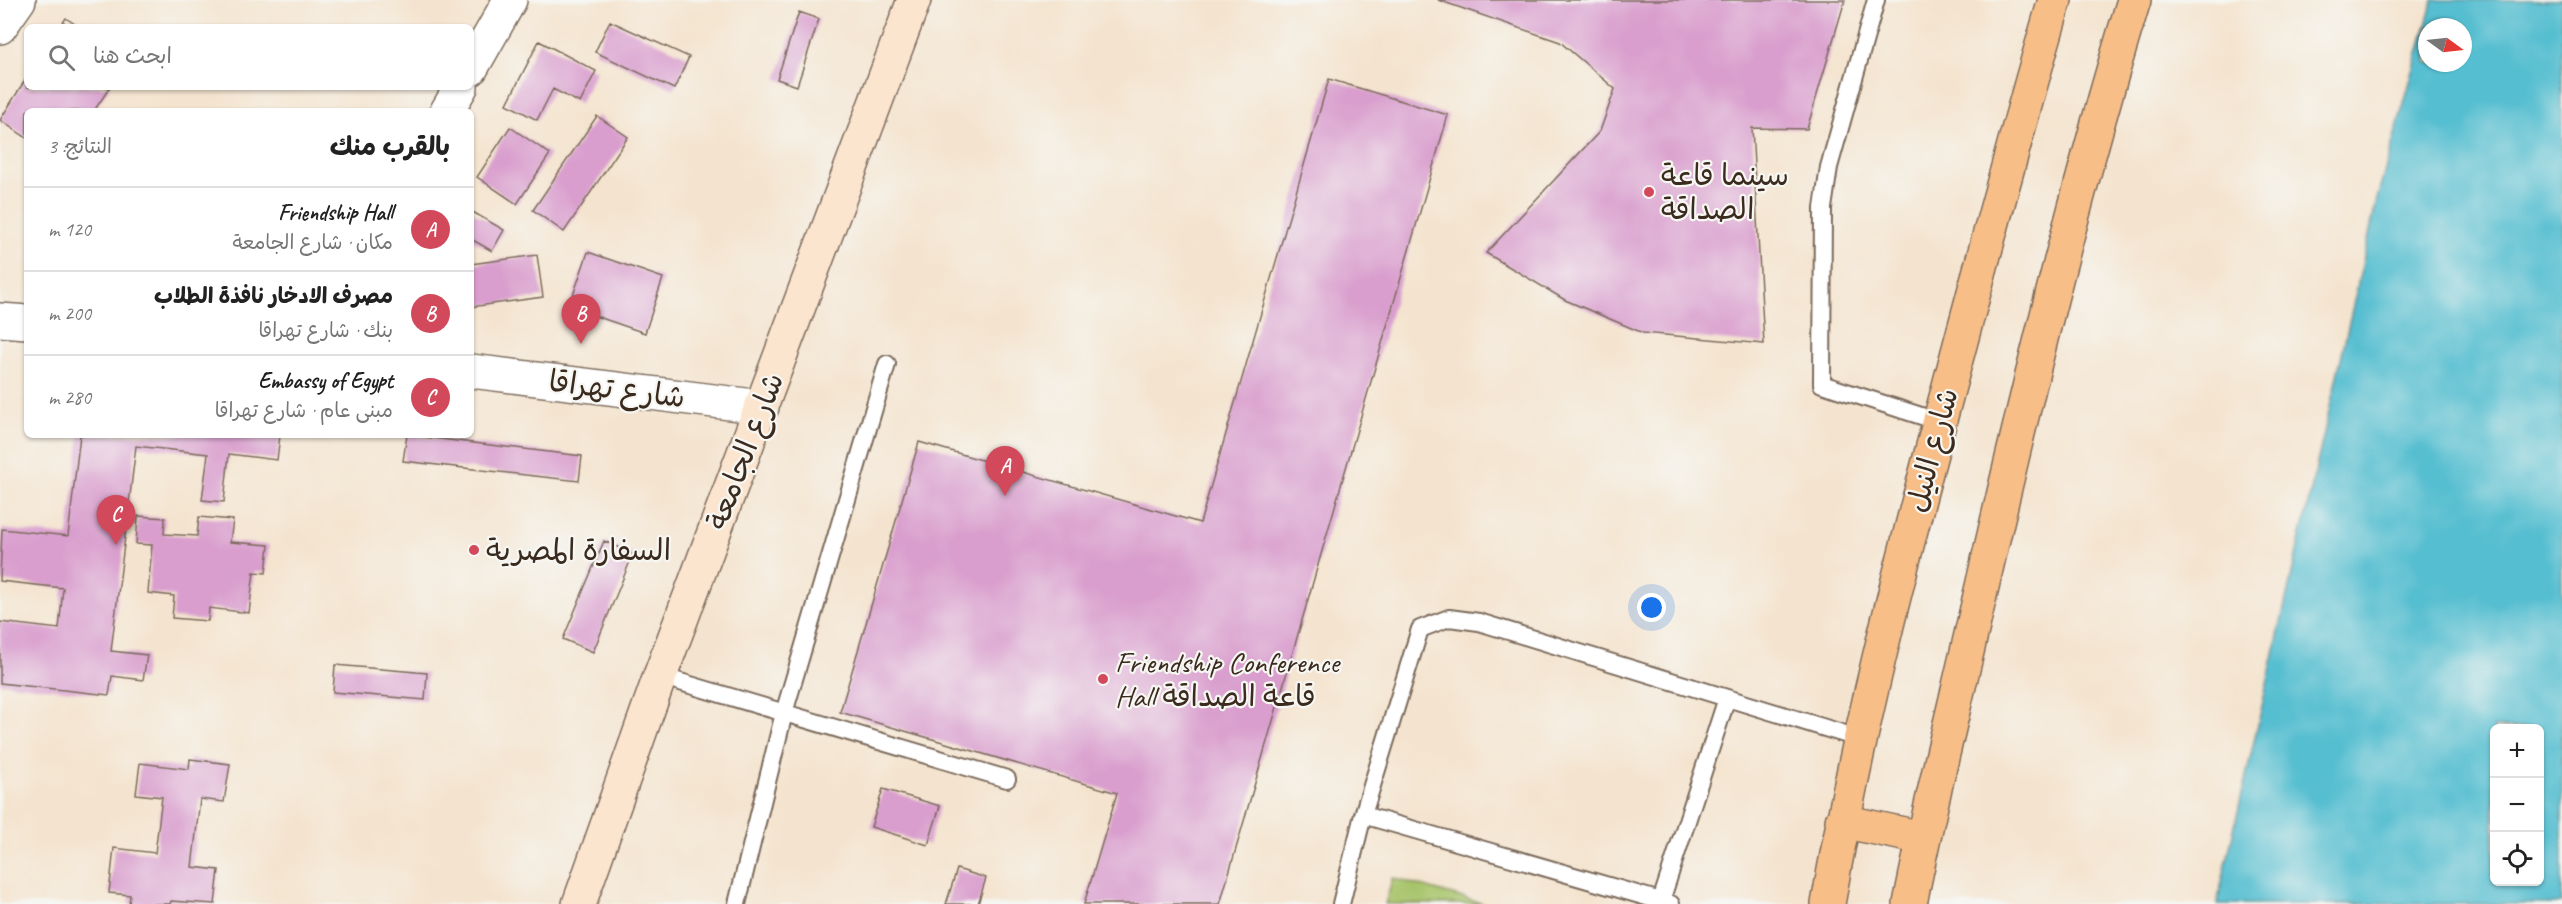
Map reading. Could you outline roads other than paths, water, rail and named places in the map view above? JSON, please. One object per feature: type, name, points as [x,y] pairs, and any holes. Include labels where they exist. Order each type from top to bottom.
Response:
[{"type":"main road","name":"شارع الجامعة","points":[[579,904],[660,676],[914,0]]},
{"type":"main road","name":"شارع النيل","points":[[1828,904],[1842,821],[1910,530],[2009,158],[2055,0]]},
{"type":"main road","points":[[1910,904],[1923,838],[1999,509],[2108,86],[2134,0]]},
{"type":"main road","points":[[1842,821],[1923,838]]},
{"type":"street","points":[[0,27],[19,0]]},
{"type":"street","points":[[474,64],[510,0]]},
{"type":"street","points":[[449,108],[459,90]]},
{"type":"street","points":[[0,320],[24,322]]},
{"type":"street","name":"شارع تهراقا","points":[[474,371],[762,407]]},
{"type":"lane","points":[[1876,0],[1829,167],[1823,208],[1822,384],[1940,422]]},
{"type":"lane","points":[[736,904],[784,713],[887,364]]},
{"type":"lane","points":[[1341,904],[1363,815],[1420,630],[1449,618],[1479,622],[1862,739]]},
{"type":"lane","points":[[660,676],[1007,779]]},
{"type":"lane","points":[[1363,815],[1666,903],[1727,698]]},
{"type":"water","points":[[2433,0],[2562,0],[2562,904],[2217,904],[2378,195],[2418,53],[2418,72],[2472,72],[2472,18],[2428,18]]},
{"type":"place","name":"سينما قاعة الصداقة","points":[[1649,192]]},
{"type":"place","name":"مصرف الادخار نافذة الطلاب","points":[[581,344]]},
{"type":"place","name":"Friendship Hall","points":[[1005,496]]},
{"type":"place","name":"Embassy of Egypt","points":[[116,545]]},
{"type":"place","name":"السفارة المصرية","points":[[474,550]]},
{"type":"place","name":"Friendship Conference Hall قاعة الصداقة","points":[[1103,679]]}]
